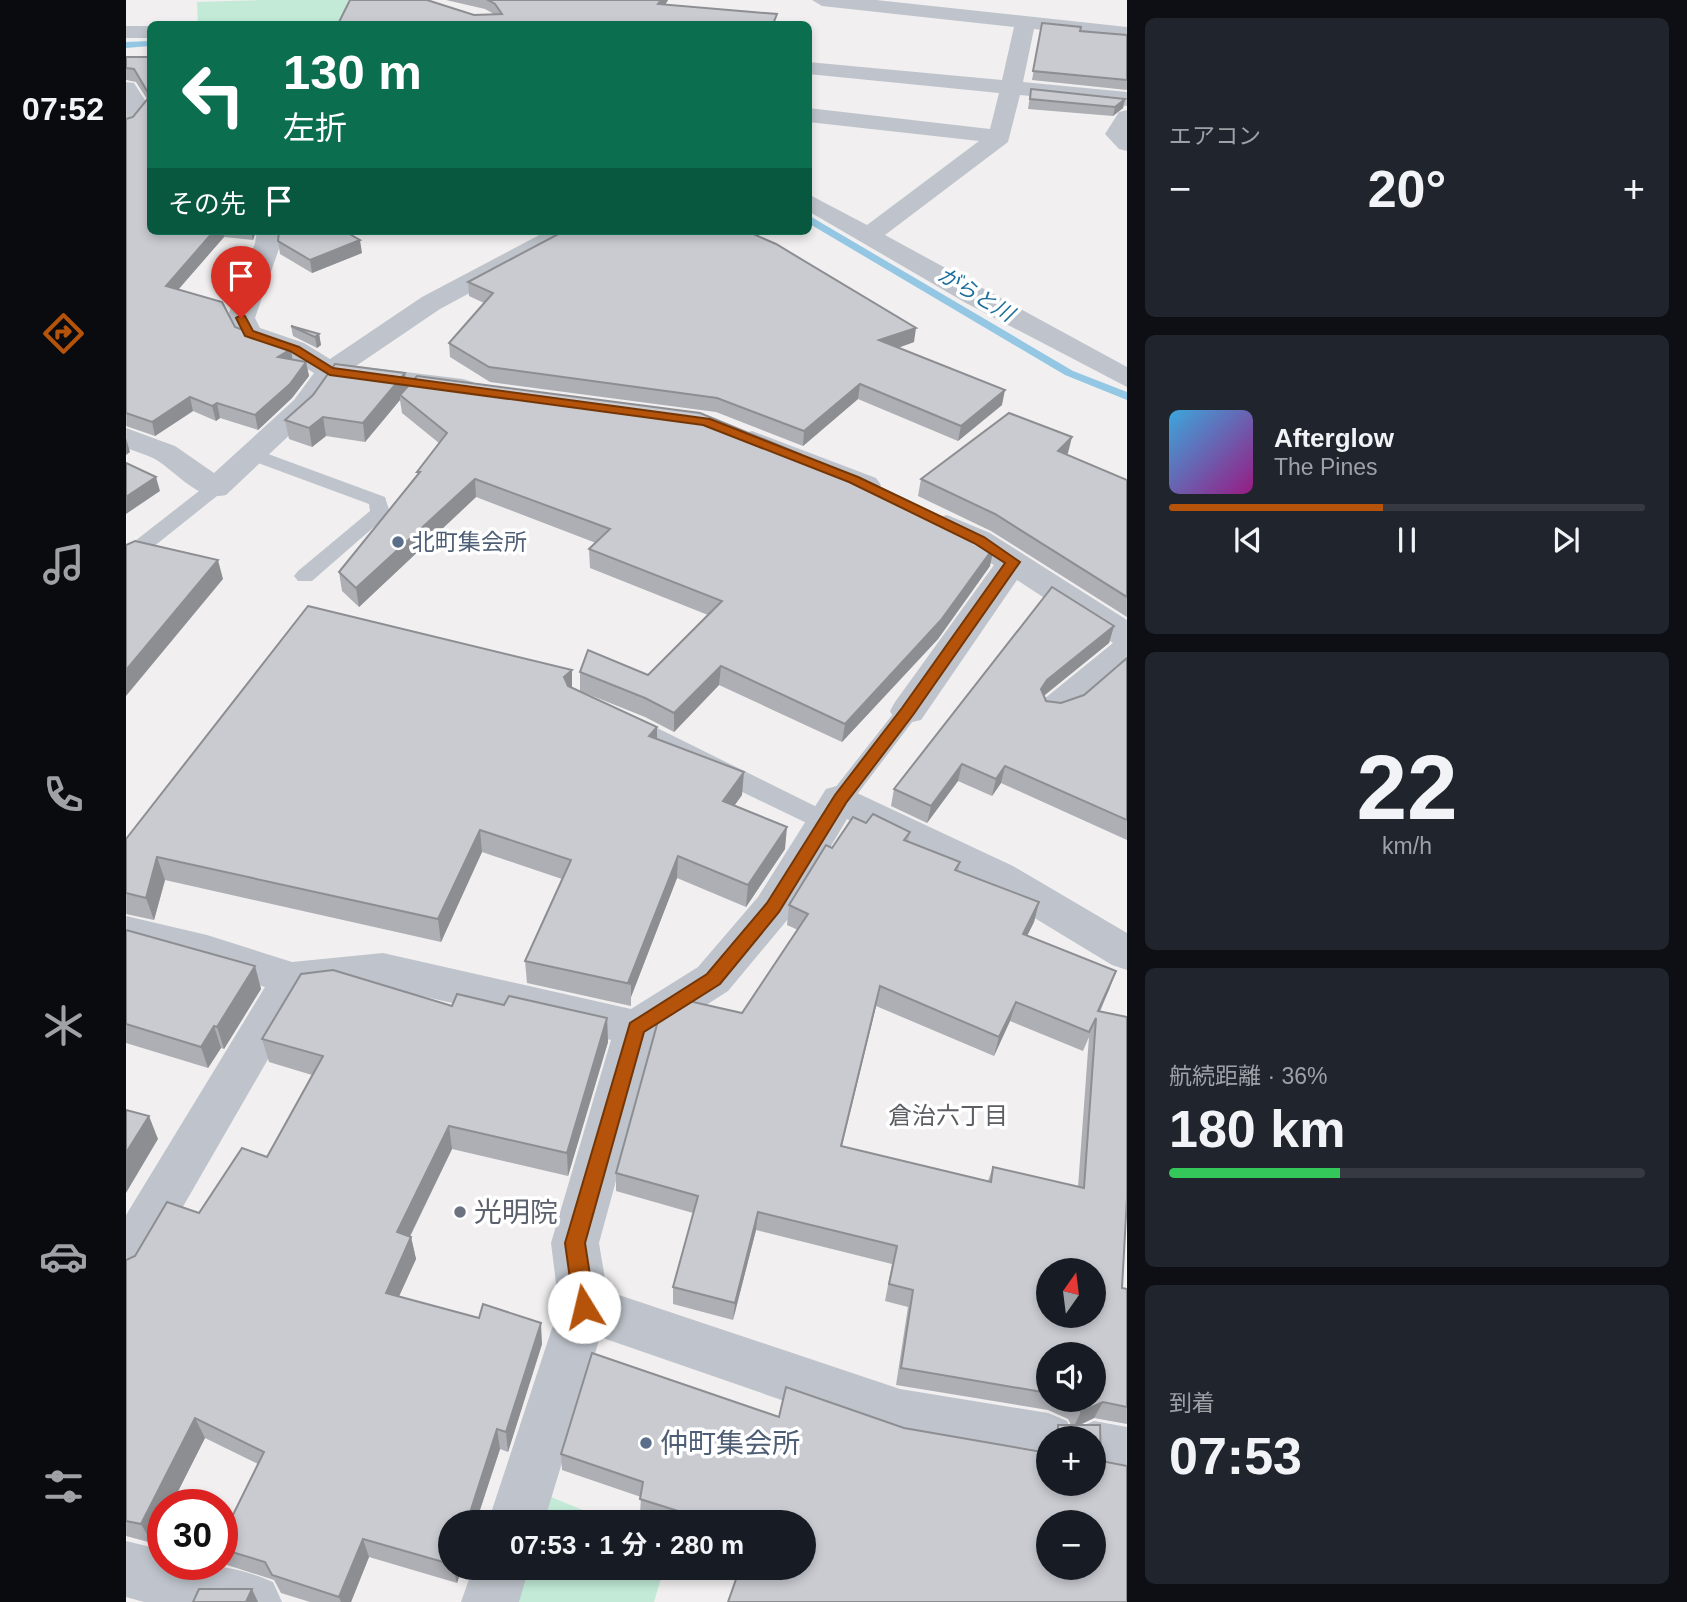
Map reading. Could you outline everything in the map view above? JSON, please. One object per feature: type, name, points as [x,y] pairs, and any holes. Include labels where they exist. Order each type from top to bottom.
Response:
[{"type":"street","points":[[822,0],[1127,33]]},
{"type":"street","points":[[869,235],[1000,137],[1025,23]]},
{"type":"street","points":[[126,32],[147,32]]},
{"type":"street","points":[[812,68],[1127,99]]},
{"type":"street","points":[[126,88],[133,117]]},
{"type":"street","points":[[812,115],[1000,137]]},
{"type":"street","points":[[1127,117],[1118,127],[1116,134],[1127,144]]},
{"type":"street","points":[[812,203],[975,297],[1127,378]]},
{"type":"street","points":[[269,235],[241,318],[249,333],[295,349],[330,371],[495,392]]},
{"type":"street","points":[[126,437],[164,452],[215,488],[249,453],[304,406],[330,371],[431,303],[558,235]]},
{"type":"street","points":[[730,431],[854,480],[979,540],[1127,636]]},
{"type":"street","points":[[908,712],[1013,562]]},
{"type":"street","points":[[1057,708],[1127,650]]},
{"type":"street","points":[[520,1510],[584,1307],[575,1243],[636,1028],[713,979],[773,908],[834,811],[999,877],[1127,953]]},
{"type":"street","points":[[126,932],[207,952],[292,979],[383,970],[636,1028]]},
{"type":"street","points":[[126,1260],[292,979]]},
{"type":"street","points":[[584,1307],[900,1415],[1036,1438]]},
{"type":"street","points":[[1106,1450],[1127,1454]]},
{"type":"street","points":[[126,1569],[253,1602]]},
{"type":"street","points":[[490,1602],[497,1580]]},
{"type":"lane","points":[[249,453],[378,500],[380,513],[305,576]]},
{"type":"lane","points":[[126,558],[215,488]]},
{"type":"lane","points":[[612,715],[834,811],[908,712]]},
{"type":"green space","points":[[360,0],[342,21],[198,21],[197,2]]},
{"type":"green space","points":[[546,1495],[583,1510],[540,1510]]},
{"type":"green space","points":[[513,1580],[660,1580],[654,1602],[508,1602]]},
{"type":"building","points":[[350,0],[427,0],[474,15],[502,14],[495,4],[488,0],[661,0],[658,4],[777,14],[774,21],[340,21]]},
{"type":"building","points":[[1042,23],[1081,27],[1080,31],[1127,35],[1127,80],[1033,71]]},
{"type":"building","points":[[126,57],[147,57],[147,91],[134,69],[126,68]]},
{"type":"building","points":[[1031,89],[1125,99],[1115,107],[1030,99]]},
{"type":"building","points":[[147,100],[147,235],[211,235],[166,286],[222,302],[235,327],[291,349],[278,357],[306,362],[290,384],[255,415],[217,403],[212,406],[190,397],[152,422],[126,413],[126,119],[133,117]]},
{"type":"building","points":[[279,235],[351,235],[360,240],[310,260],[278,241]]},
{"type":"building","points":[[556,235],[756,235],[776,244],[916,328],[879,340],[1005,390],[961,426],[860,384],[804,431],[717,398],[489,367],[449,343],[493,293],[468,282]]},
{"type":"building","points":[[291,326],[319,334],[315,337]]},
{"type":"building","points":[[335,364],[405,373],[363,423],[323,417],[309,428],[285,420],[313,395]]},
{"type":"building","points":[[417,376],[700,413],[800,454],[795,459],[860,478],[970,531],[994,547],[941,620],[845,724],[721,666],[674,713],[645,698],[580,672],[588,650],[648,675],[722,601],[589,549],[610,529],[475,479],[356,588],[339,572],[420,472],[417,472],[447,433],[400,395]]},
{"type":"building","points":[[1009,413],[1072,437],[1058,451],[1127,480],[1127,597],[995,514],[921,479]]},
{"type":"building","points":[[126,463],[156,477],[126,497]]},
{"type":"building","points":[[135,541],[218,560],[126,670],[126,545]]},
{"type":"building","points":[[1052,587],[1114,626],[1047,680],[1041,689],[1046,701],[1061,703],[1084,695],[1127,658],[1127,820],[1005,766],[996,779],[962,764],[931,806],[894,789]]},
{"type":"building","points":[[308,606],[572,670],[564,677],[568,686],[657,727],[649,736],[744,772],[723,801],[787,827],[748,885],[678,856],[628,983],[631,984],[525,961],[571,860],[480,830],[438,919],[157,857],[146,898],[126,893],[126,839]]},
{"type":"building","points":[[873,814],[910,832],[904,840],[960,862],[955,870],[1039,902],[1023,934],[1116,971],[1098,1011],[1127,1017],[1127,1198],[1122,1288],[1127,1289],[1127,1407],[1106,1403],[1106,1342],[1036,1342],[1036,1391],[901,1368],[913,1290],[889,1284],[897,1246],[758,1212],[735,1303],[673,1287],[698,1196],[616,1173],[658,1021],[689,1001],[742,1013],[808,914],[789,905],[826,845],[832,848],[853,817],[866,823]],"holes":[[[880,986],[999,1037],[1016,1002],[1089,1032],[1096,1018],[1084,1188],[993,1167],[991,1182],[841,1146]]]},
{"type":"building","points":[[126,930],[255,966],[217,1027],[214,1026],[201,1047],[126,1024]]},
{"type":"building","points":[[333,970],[452,1006],[457,994],[504,1005],[509,996],[607,1018],[567,1153],[449,1126],[397,1232],[411,1237],[386,1293],[479,1318],[483,1304],[541,1323],[506,1432],[497,1429],[471,1510],[438,1510],[438,1561],[363,1539],[339,1597],[272,1575],[265,1562],[238,1554],[238,1505],[264,1452],[195,1418],[159,1489],[147,1489],[147,1512],[141,1524],[126,1521],[126,1260],[135,1256],[167,1202],[199,1213],[242,1148],[267,1157],[323,1056],[262,1039],[301,974]]},
{"type":"building","points":[[126,1110],[149,1116],[126,1153]]},
{"type":"building","points":[[592,1353],[779,1417],[786,1387],[904,1428],[1036,1451],[1036,1496],[1106,1496],[1106,1462],[1127,1466],[1127,1602],[728,1602],[736,1580],[816,1580],[816,1510],[675,1510],[640,1499],[643,1482],[561,1454]]},
{"type":"building","points":[[1058,1425],[1100,1426],[1058,1426]]},
{"type":"building","points":[[199,1589],[252,1589],[246,1602],[193,1602]]},
{"type":"waterway","name":"がらと川","points":[[126,45],[147,44]]},
{"type":"waterway","name":"がらと川","points":[[812,220],[1069,373],[1127,396]]},
{"type":"place","name":"北町集会所","points":[[398,542]]},
{"type":"place","name":"光明院","points":[[460,1212]]},
{"type":"place","name":"仲町集会所","points":[[646,1443]]},
{"type":"district","name":"倉治六丁目","points":[[948,1115]]},
{"type":"route","points":[[241,318],[249,333],[295,349],[330,371],[706,421],[854,480],[979,540],[1013,562],[908,712],[840,799],[773,908],[713,979],[636,1028],[575,1243],[584,1307]]}]
